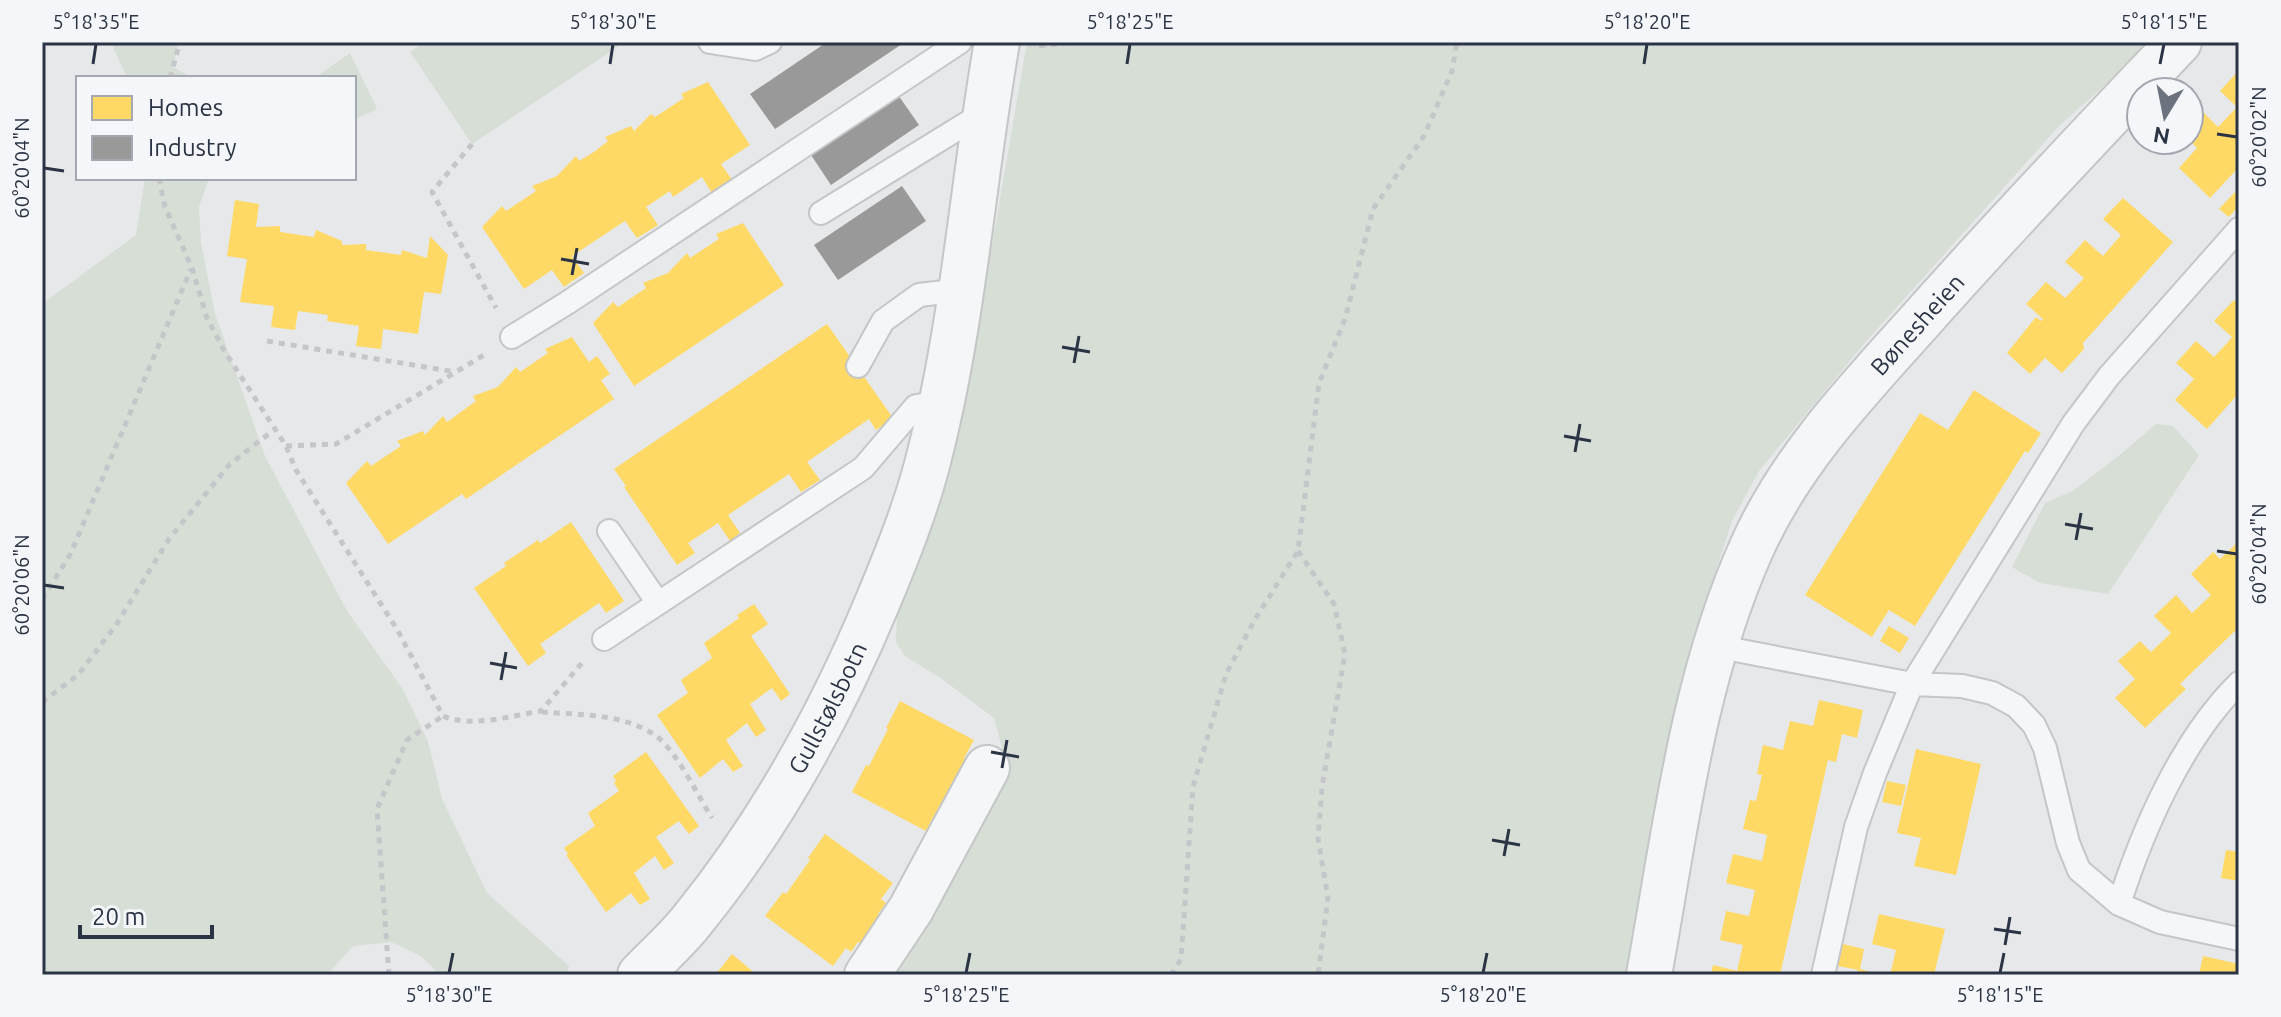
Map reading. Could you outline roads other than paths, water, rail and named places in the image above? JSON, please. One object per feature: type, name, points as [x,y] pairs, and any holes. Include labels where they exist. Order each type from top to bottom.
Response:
[{"type":"street","name":"Gullstølsbotn","points":[[640,975],[692,921],[743,852],[802,758],[838,692],[898,553],[930,456],[942,402],[997,42]]},
{"type":"street","name":"Bønesheien","points":[[1649,975],[1684,782],[1715,646],[1737,582],[1780,493],[1814,443],[1850,399],[1994,238],[2179,42]]},
{"type":"street","points":[[867,975],[911,909],[987,768]]},
{"type":"lane","points":[[710,42],[755,49],[770,42]]},
{"type":"lane","points":[[512,337],[960,42]]},
{"type":"lane","points":[[821,213],[985,112]]},
{"type":"lane","points":[[1823,975],[1856,827],[1912,684],[2073,424],[2109,376],[2239,229]]},
{"type":"lane","points":[[858,366],[883,321],[907,303],[919,295],[961,290]]},
{"type":"lane","points":[[604,639],[863,468],[916,406],[942,402]]},
{"type":"lane","points":[[609,531],[658,603]]},
{"type":"lane","points":[[1715,646],[1912,684],[1962,686],[1992,693],[2016,706],[2034,725],[2045,748],[2068,843],[2079,870],[2119,904],[2160,922],[2239,939]]},
{"type":"lane","points":[[2119,904],[2151,818],[2177,769],[2202,729],[2239,683]]}]
